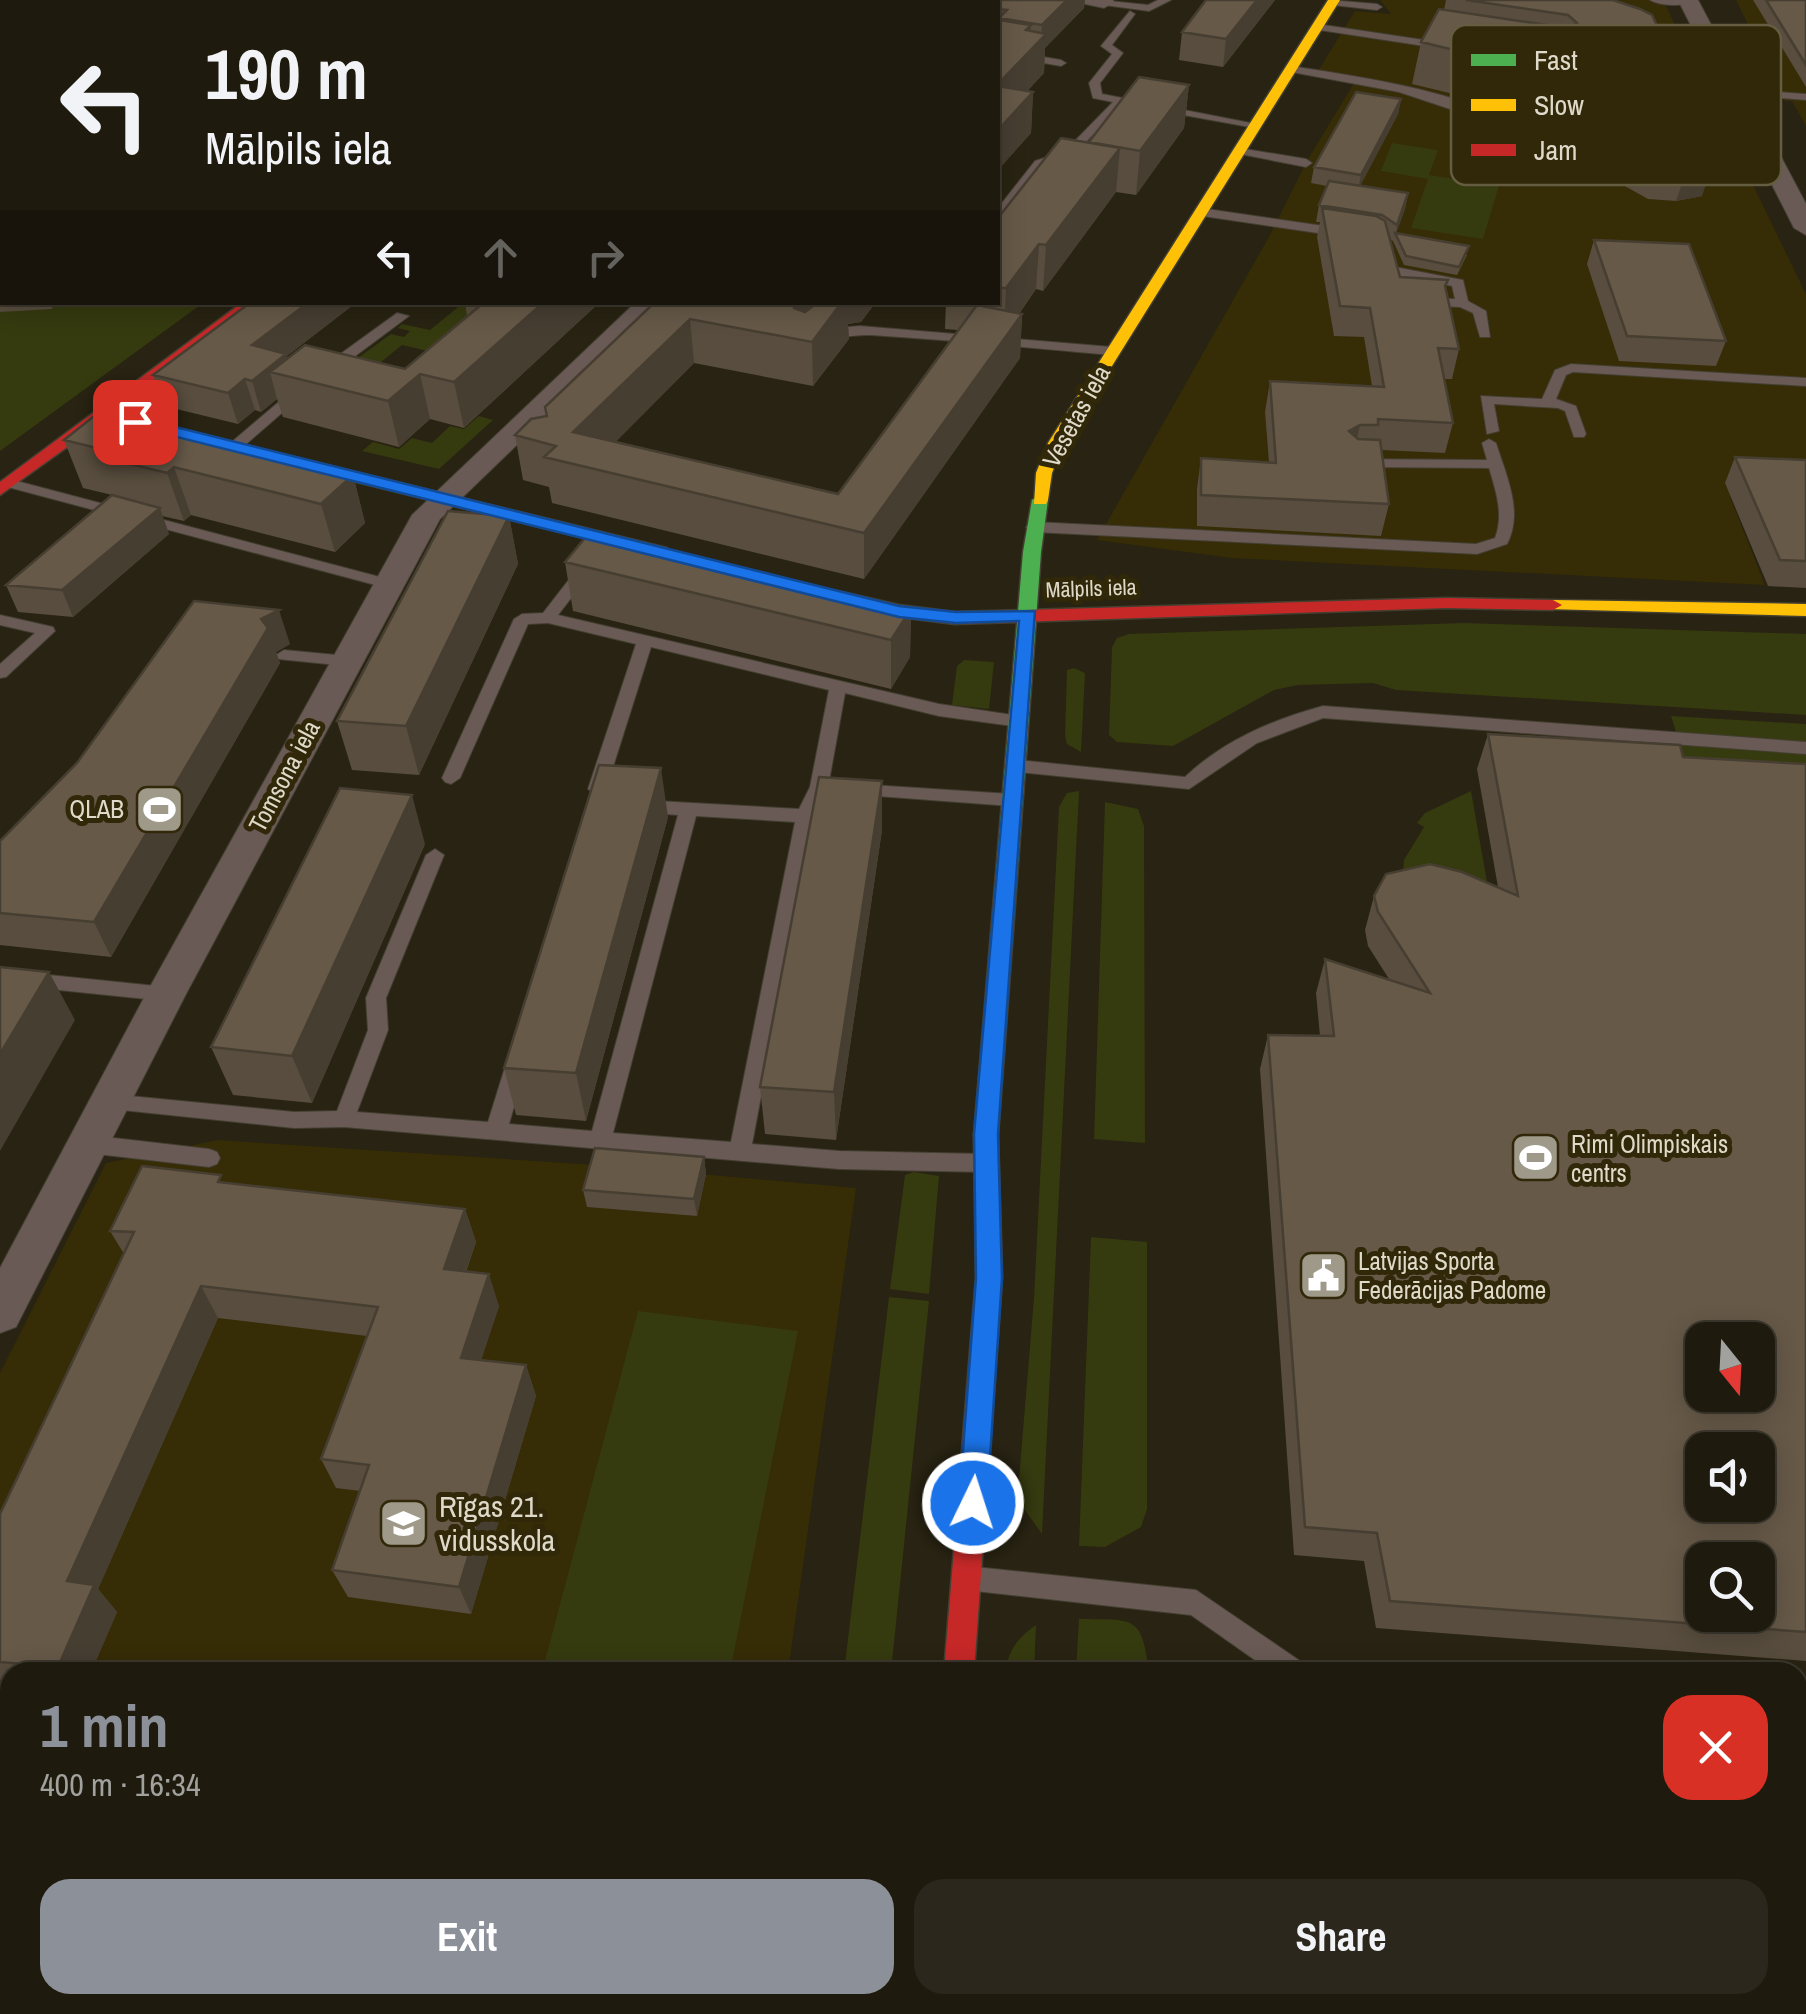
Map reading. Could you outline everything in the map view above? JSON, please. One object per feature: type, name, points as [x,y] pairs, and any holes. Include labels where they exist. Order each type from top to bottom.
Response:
[{"type":"street","name":"Vesetas iela","points":[[960,1662],[989,1278],[986,1164],[1034,527],[1049,458],[1333,1]]},
{"type":"street","points":[[1688,1],[1700,25]]},
{"type":"street","points":[[1781,178],[1806,228]]},
{"type":"street","points":[[5,487],[249,305]]},
{"type":"street","name":"Tomsona iela","points":[[0,1313],[166,994],[427,515],[442,499],[512,450],[649,305]]},
{"type":"street","points":[[101,414],[689,559]]},
{"type":"street","name":"Mālpils iela","points":[[822,592],[899,611],[956,618],[1446,603],[1806,610]]},
{"type":"lane","points":[[1098,1],[1109,10],[1134,10],[1166,0]]},
{"type":"lane","points":[[1655,0],[1688,1]]},
{"type":"lane","points":[[1333,1],[1377,7]]},
{"type":"lane","points":[[1134,10],[1108,39],[1106,46],[1118,52],[1093,89],[1097,96],[1255,125]]},
{"type":"lane","points":[[1317,27],[1451,48]]},
{"type":"lane","points":[[1000,52],[1061,63]]},
{"type":"lane","points":[[1290,69],[1354,79],[1451,103]]},
{"type":"lane","points":[[1781,92],[1806,97]]},
{"type":"lane","points":[[1000,213],[1040,163],[1069,154],[1120,101]]},
{"type":"lane","points":[[1238,151],[1306,163]]},
{"type":"lane","points":[[1200,212],[1362,236]]},
{"type":"lane","points":[[1390,250],[1402,301],[1462,303],[1479,310],[1485,334]]},
{"type":"lane","points":[[1395,271],[1458,283],[1462,303]]},
{"type":"lane","points":[[232,449],[310,384],[402,316]]},
{"type":"lane","points":[[816,337],[832,331],[860,330],[1112,352]]},
{"type":"lane","points":[[1548,402],[1560,373],[1571,368],[1806,382]]},
{"type":"lane","points":[[1034,527],[1478,549],[1496,544],[1507,534],[1508,518],[1494,464],[1486,399],[1548,402],[1571,409],[1579,434]]},
{"type":"lane","points":[[1353,462],[1494,464]]},
{"type":"lane","points":[[5,487],[389,584]]},
{"type":"lane","points":[[548,618],[612,540]]},
{"type":"lane","points":[[450,778],[522,619],[548,618],[838,688],[939,710],[1020,721]]},
{"type":"lane","points":[[0,620],[47,631],[0,673]]},
{"type":"lane","points":[[645,640],[592,803],[806,816]]},
{"type":"lane","points":[[284,655],[347,661]]},
{"type":"lane","points":[[740,1152],[806,816],[819,787],[838,688]]},
{"type":"lane","points":[[1018,766],[1189,782],[1224,755],[1296,718],[1322,712],[1806,748]]},
{"type":"lane","points":[[819,787],[1014,800]]},
{"type":"lane","points":[[600,1138],[689,809]]},
{"type":"lane","points":[[344,1119],[378,1030],[376,998],[435,855]]},
{"type":"lane","points":[[0,976],[166,994]]},
{"type":"lane","points":[[496,1131],[523,1040]]},
{"type":"lane","points":[[109,1102],[294,1120],[344,1119],[839,1160],[986,1164]]},
{"type":"lane","points":[[88,1144],[209,1158]]},
{"type":"lane","points":[[968,1578],[1196,1603],[1280,1662]]},
{"type":"shaded area","points":[[1380,0],[1663,0],[1675,25],[1451,25],[1451,185],[1753,185],[1806,294],[1806,487],[1730,497],[1765,585],[1231,558],[1097,540],[1354,83],[1315,76],[1355,11],[1391,14]]},
{"type":"shaded area","points":[[1736,0],[1806,0],[1806,126],[1792,101],[1785,101],[1781,93],[1781,25],[1748,25]]},
{"type":"shaded area","name":"Rīgas 21. vidusskola","points":[[218,1140],[610,1166],[856,1188],[789,1662],[0,1662],[0,1373],[106,1163]]},
{"type":"green space","points":[[1392,143],[1438,150],[1429,175],[1451,178],[1451,185],[1499,186],[1483,239],[1411,228],[1428,179],[1381,171]]},
{"type":"green space","points":[[72,305],[200,305],[0,451],[0,312]]},
{"type":"green space","points":[[461,305],[493,310],[441,354],[402,345],[364,376],[355,360],[391,334],[404,337],[410,331],[398,328],[402,324],[430,330]]},
{"type":"green space","points":[[479,416],[493,420],[439,469],[362,451],[373,442],[399,449],[412,438],[432,443],[450,426],[464,429]]},
{"type":"green space","points":[[1464,623],[1806,634],[1806,715],[1396,690],[1373,683],[1298,685],[1274,690],[1173,746],[1117,742],[1109,735],[1112,647],[1117,638],[1129,634]]},
{"type":"green space","points":[[964,660],[994,662],[989,709],[952,705],[957,666]]},
{"type":"green space","points":[[1074,668],[1085,673],[1081,752],[1067,744],[1065,736],[1067,670]]},
{"type":"green space","points":[[1671,716],[1806,724],[1806,777],[1688,770]]},
{"type":"green space","points":[[1079,791],[1042,1534],[1019,1502],[1019,1479],[1034,1298],[1059,807],[1067,793]]},
{"type":"green space","points":[[1471,791],[1493,916],[1402,885],[1404,860],[1424,827],[1417,823],[1425,813]]},
{"type":"green space","points":[[1105,802],[1138,809],[1144,826],[1145,1143],[1094,1139]]},
{"type":"green space","points":[[914,1172],[939,1176],[929,1294],[890,1289],[905,1175]]},
{"type":"green space","points":[[1091,1237],[1147,1242],[1147,1509],[1141,1527],[1105,1547],[1079,1546]]},
{"type":"green space","points":[[889,1297],[929,1301],[892,1662],[845,1662]]},
{"type":"green space","points":[[638,1311],[798,1331],[732,1662],[545,1662]]},
{"type":"green space","points":[[1079,1619],[1132,1624],[1143,1639],[1147,1662],[1077,1662]]},
{"type":"green space","points":[[1036,1625],[1034,1662],[1008,1662],[1015,1645]]},
{"type":"building","points":[[1000,0],[1067,0],[1042,25],[1000,18],[1007,10],[1000,9]]},
{"type":"building","points":[[1206,0],[1257,0],[1226,39],[1182,32]]},
{"type":"building","points":[[1466,0],[1613,0],[1652,15],[1657,25],[1573,25],[1577,23],[1568,15]]},
{"type":"building","points":[[1766,0],[1806,0],[1806,65]]},
{"type":"building","points":[[1439,9],[1547,25],[1451,25],[1451,49],[1421,42]]},
{"type":"building","points":[[1000,20],[1031,25],[1026,30],[1046,34],[1000,82]]},
{"type":"building","points":[[1139,77],[1189,85],[1140,151],[1089,142]]},
{"type":"building","points":[[1000,86],[1033,92],[1000,128]]},
{"type":"building","points":[[1356,92],[1401,99],[1361,175],[1314,167]]},
{"type":"building","points":[[1061,138],[1120,148],[1046,245],[1039,244],[1006,288],[1000,288],[1000,215]]},
{"type":"building","points":[[1329,181],[1408,193],[1397,225],[1382,215],[1319,205]]},
{"type":"building","points":[[1322,208],[1376,216],[1385,221],[1400,277],[1448,280],[1445,286],[1459,349],[1438,348],[1453,423],[1378,419],[1378,425],[1360,425],[1349,431],[1358,439],[1380,440],[1389,504],[1201,495],[1201,458],[1276,463],[1270,381],[1384,387],[1370,308],[1340,306]]},
{"type":"building","points":[[1395,233],[1469,246],[1459,267],[1406,256]]},
{"type":"building","points":[[1594,240],[1689,244],[1726,341],[1627,336]]},
{"type":"building","points":[[247,305],[305,305],[252,345],[286,354],[252,381],[245,379],[228,393],[153,375]]},
{"type":"building","points":[[481,305],[541,305],[454,382],[420,374],[388,401],[270,372],[305,345],[405,369]]},
{"type":"building","points":[[652,305],[794,305],[805,312],[814,305],[840,305],[812,342],[690,319],[573,432],[838,494],[977,305],[1022,314],[864,533],[544,457],[556,446],[515,435],[531,419],[547,416],[545,407]]},
{"type":"building","points":[[98,413],[353,475],[321,504],[174,467],[167,473],[118,461],[125,455],[64,440]]},
{"type":"building","points":[[1735,457],[1806,460],[1806,561],[1780,560]]},
{"type":"building","points":[[112,495],[160,508],[62,590],[6,585]]},
{"type":"building","points":[[448,511],[509,516],[406,726],[337,721]]},
{"type":"building","points":[[590,532],[911,609],[891,640],[565,562]]},
{"type":"building","points":[[194,601],[279,610],[261,619],[268,628],[94,922],[0,913],[0,841],[77,763]]},
{"type":"building","name":"Rimi Olimpiskais centrs","points":[[1488,734],[1680,745],[1683,757],[1806,764],[1806,1632],[1775,1630],[1775,1542],[1685,1542],[1685,1623],[1390,1601],[1377,1533],[1305,1527],[1268,1035],[1334,1036],[1325,959],[1430,993],[1378,912],[1374,896],[1386,874],[1430,864],[1462,872],[1518,896]]},
{"type":"building","points":[[599,765],[661,768],[576,1073],[504,1068]]},
{"type":"building","points":[[819,777],[882,781],[834,1092],[760,1087]]},
{"type":"building","points":[[340,788],[412,795],[292,1056],[211,1047]]},
{"type":"building","points":[[0,967],[49,972],[0,1054]]},
{"type":"building","points":[[595,1148],[704,1157],[694,1199],[583,1190]]},
{"type":"building","points":[[142,1166],[221,1175],[218,1182],[465,1209],[444,1269],[489,1274],[461,1358],[526,1365],[459,1587],[332,1570],[369,1465],[321,1459],[378,1307],[201,1286],[67,1581],[94,1585],[60,1662],[0,1662],[0,1514],[134,1232],[110,1231]]},
{"type":"traffic: fast","points":[[986,1135],[1032,552],[1040,500]]},
{"type":"traffic: slow","points":[[1040,500],[1044,473],[1056,443],[1334,0]]},
{"type":"traffic: slow","points":[[1553,605],[1806,610]]},
{"type":"traffic: jam","points":[[0,490],[249,305]]},
{"type":"traffic: jam","points":[[101,414],[661,552]]},
{"type":"traffic: jam","points":[[837,596],[899,611],[955,618],[1446,603],[1553,605]]},
{"type":"traffic: jam","points":[[960,1662],[989,1277],[986,1135]]},
{"type":"place","name":"QLAB","points":[[159,809]]},
{"type":"place","name":"Rimi Olimpiskais centrs","points":[[1536,1158]]},
{"type":"place","name":"Latvijas Sporta Federācijas Padome","points":[[1323,1275]]},
{"type":"place","name":"Rīgas 21. vidusskola","points":[[404,1523]]},
{"type":"route","points":[[135,422],[899,611],[956,618],[1028,615],[986,1134],[989,1278],[973,1503]]}]
